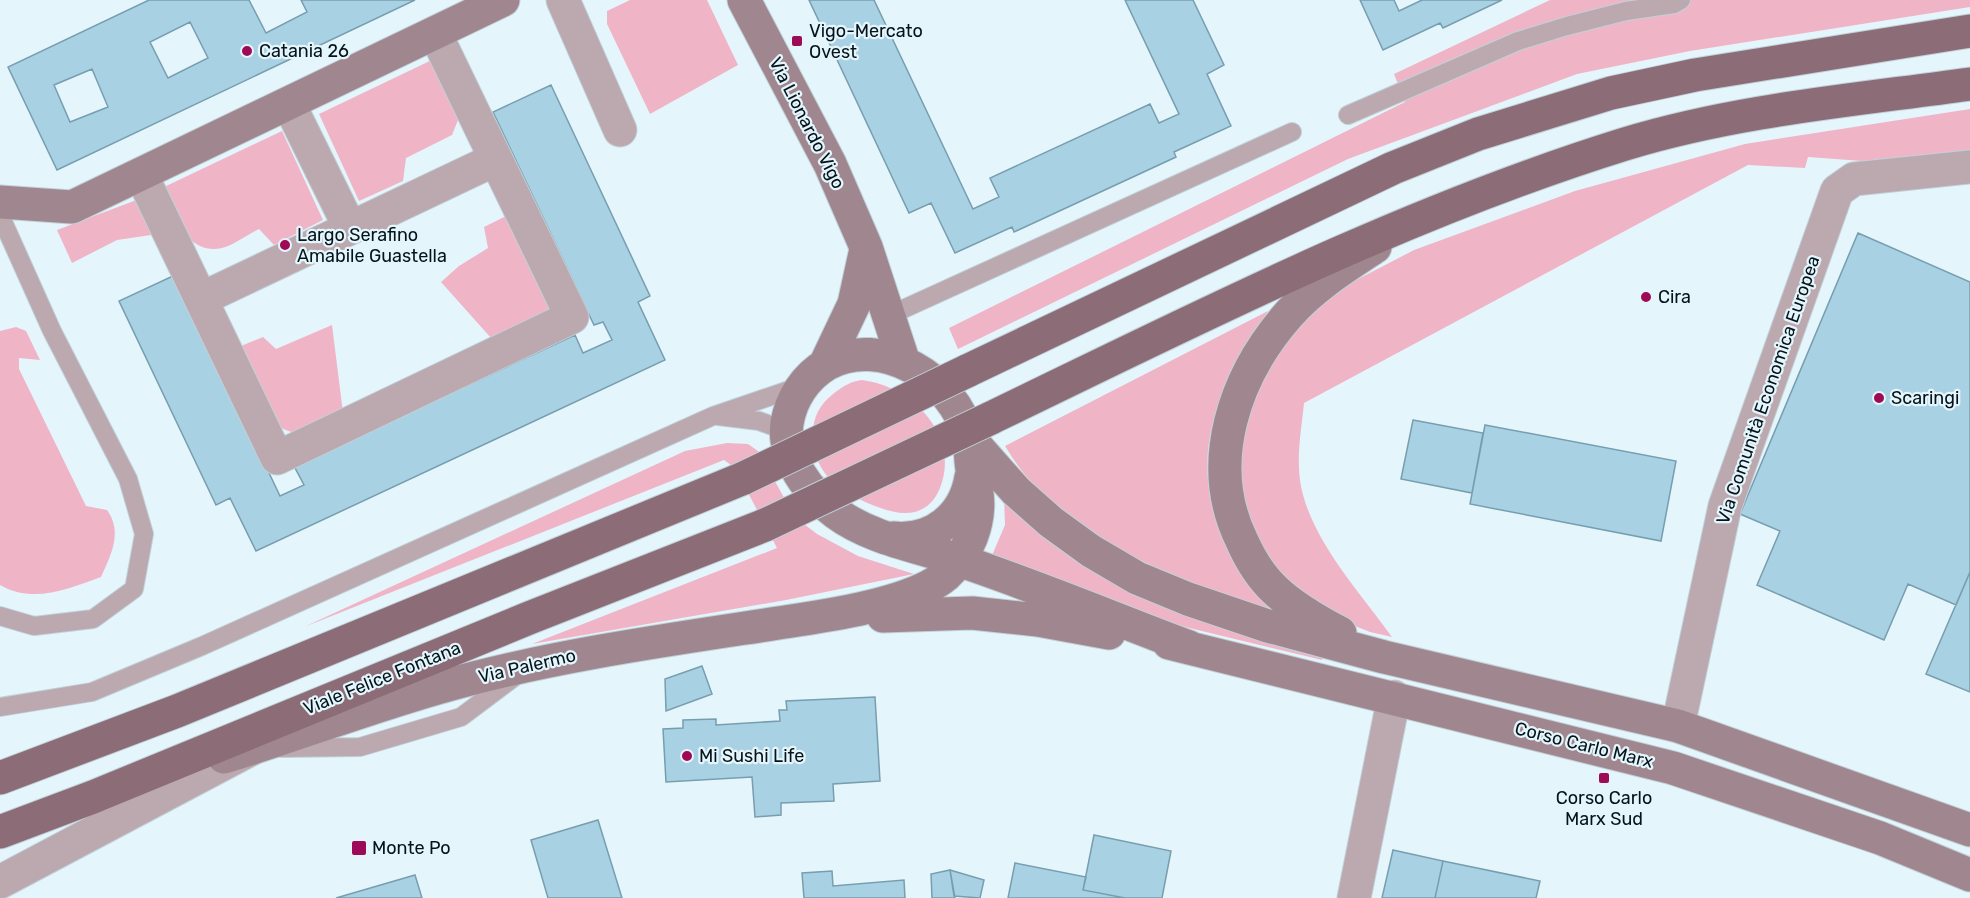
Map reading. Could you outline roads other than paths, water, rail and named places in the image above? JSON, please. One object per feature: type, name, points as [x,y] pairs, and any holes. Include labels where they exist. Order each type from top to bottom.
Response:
[{"type":"main road","name":"Via Lionardo Vigo","points":[[744,0],[830,164],[866,248],[904,363]]},
{"type":"main road","points":[[0,202],[72,207],[142,176],[435,33],[492,2]]},
{"type":"main road","points":[[0,778],[177,711],[744,478],[1394,168],[1478,134],[1611,93],[1695,75],[1970,30]]},
{"type":"main road","name":"Viale Felice Fontana","points":[[0,832],[93,797],[389,675],[765,525],[980,427],[1339,251],[1420,216],[1626,144],[1747,116],[1970,84]]},
{"type":"main road","points":[[1384,657],[1308,616],[1274,590],[1250,559],[1228,507],[1223,479],[1225,449],[1231,416],[1256,358],[1290,312],[1331,276],[1420,216]]},
{"type":"main road","points":[[866,248],[854,304],[813,376],[793,400],[786,431],[787,446],[794,462],[812,490],[836,513],[880,535],[958,560],[1189,647]]},
{"type":"main road","points":[[813,376],[837,359],[864,354],[891,358],[904,363],[933,381],[955,406],[980,427],[1016,491],[1051,522],[1091,551],[1137,578],[1188,599],[1268,626],[1384,657],[1678,726],[1970,830]]},
{"type":"main road","points":[[880,535],[912,538],[942,527],[964,503],[980,427]]},
{"type":"main road","points":[[812,618],[916,594],[946,575],[970,540],[977,518],[978,495],[972,473]]},
{"type":"main road","points":[[812,618],[972,613],[1038,620],[1189,647]]},
{"type":"main road","name":"Via Palermo","points":[[93,797],[448,685],[532,664],[609,648],[812,618]]},
{"type":"main road","name":"Corso Carlo Marx","points":[[1189,647],[1673,768],[1859,830],[1970,875]]},
{"type":"street","points":[[564,0],[620,130]]},
{"type":"street","points":[[142,176],[278,458],[572,317],[435,33]]},
{"type":"street","points":[[289,104],[350,228]]},
{"type":"street","points":[[201,299],[496,159]]},
{"type":"street","name":"Via Comunità Economica Europea","points":[[1678,726],[1725,506],[1837,191],[1854,179],[1970,167]]},
{"type":"street","points":[[0,882],[389,675]]},
{"type":"street","points":[[1354,898],[1394,698]]},
{"type":"lane","points":[[1348,115],[1518,41],[1626,11],[1674,4],[1681,0]]},
{"type":"lane","points":[[888,316],[1292,132]]},
{"type":"lane","points":[[0,215],[52,331],[128,479],[144,534],[134,589],[93,620],[34,626],[0,616]]},
{"type":"lane","points":[[0,706],[36,703],[103,687],[213,641],[713,416],[813,376]]},
{"type":"lane","points":[[713,416],[759,421],[786,431]]},
{"type":"place","name":"Vigo-Mercato Ovest","points":[[797,41]]},
{"type":"place","name":"Catania 26","points":[[247,51]]},
{"type":"place","name":"Largo Serafino Amabile Guastella","points":[[285,245]]},
{"type":"place","name":"Cira","points":[[1646,297]]},
{"type":"place","name":"Scaringi","points":[[1879,398]]},
{"type":"place","name":"Mi Sushi Life","points":[[687,756]]},
{"type":"place","name":"Corso Carlo Marx Sud","points":[[1604,778]]},
{"type":"place","name":"Monte Po","points":[[359,848]]}]
